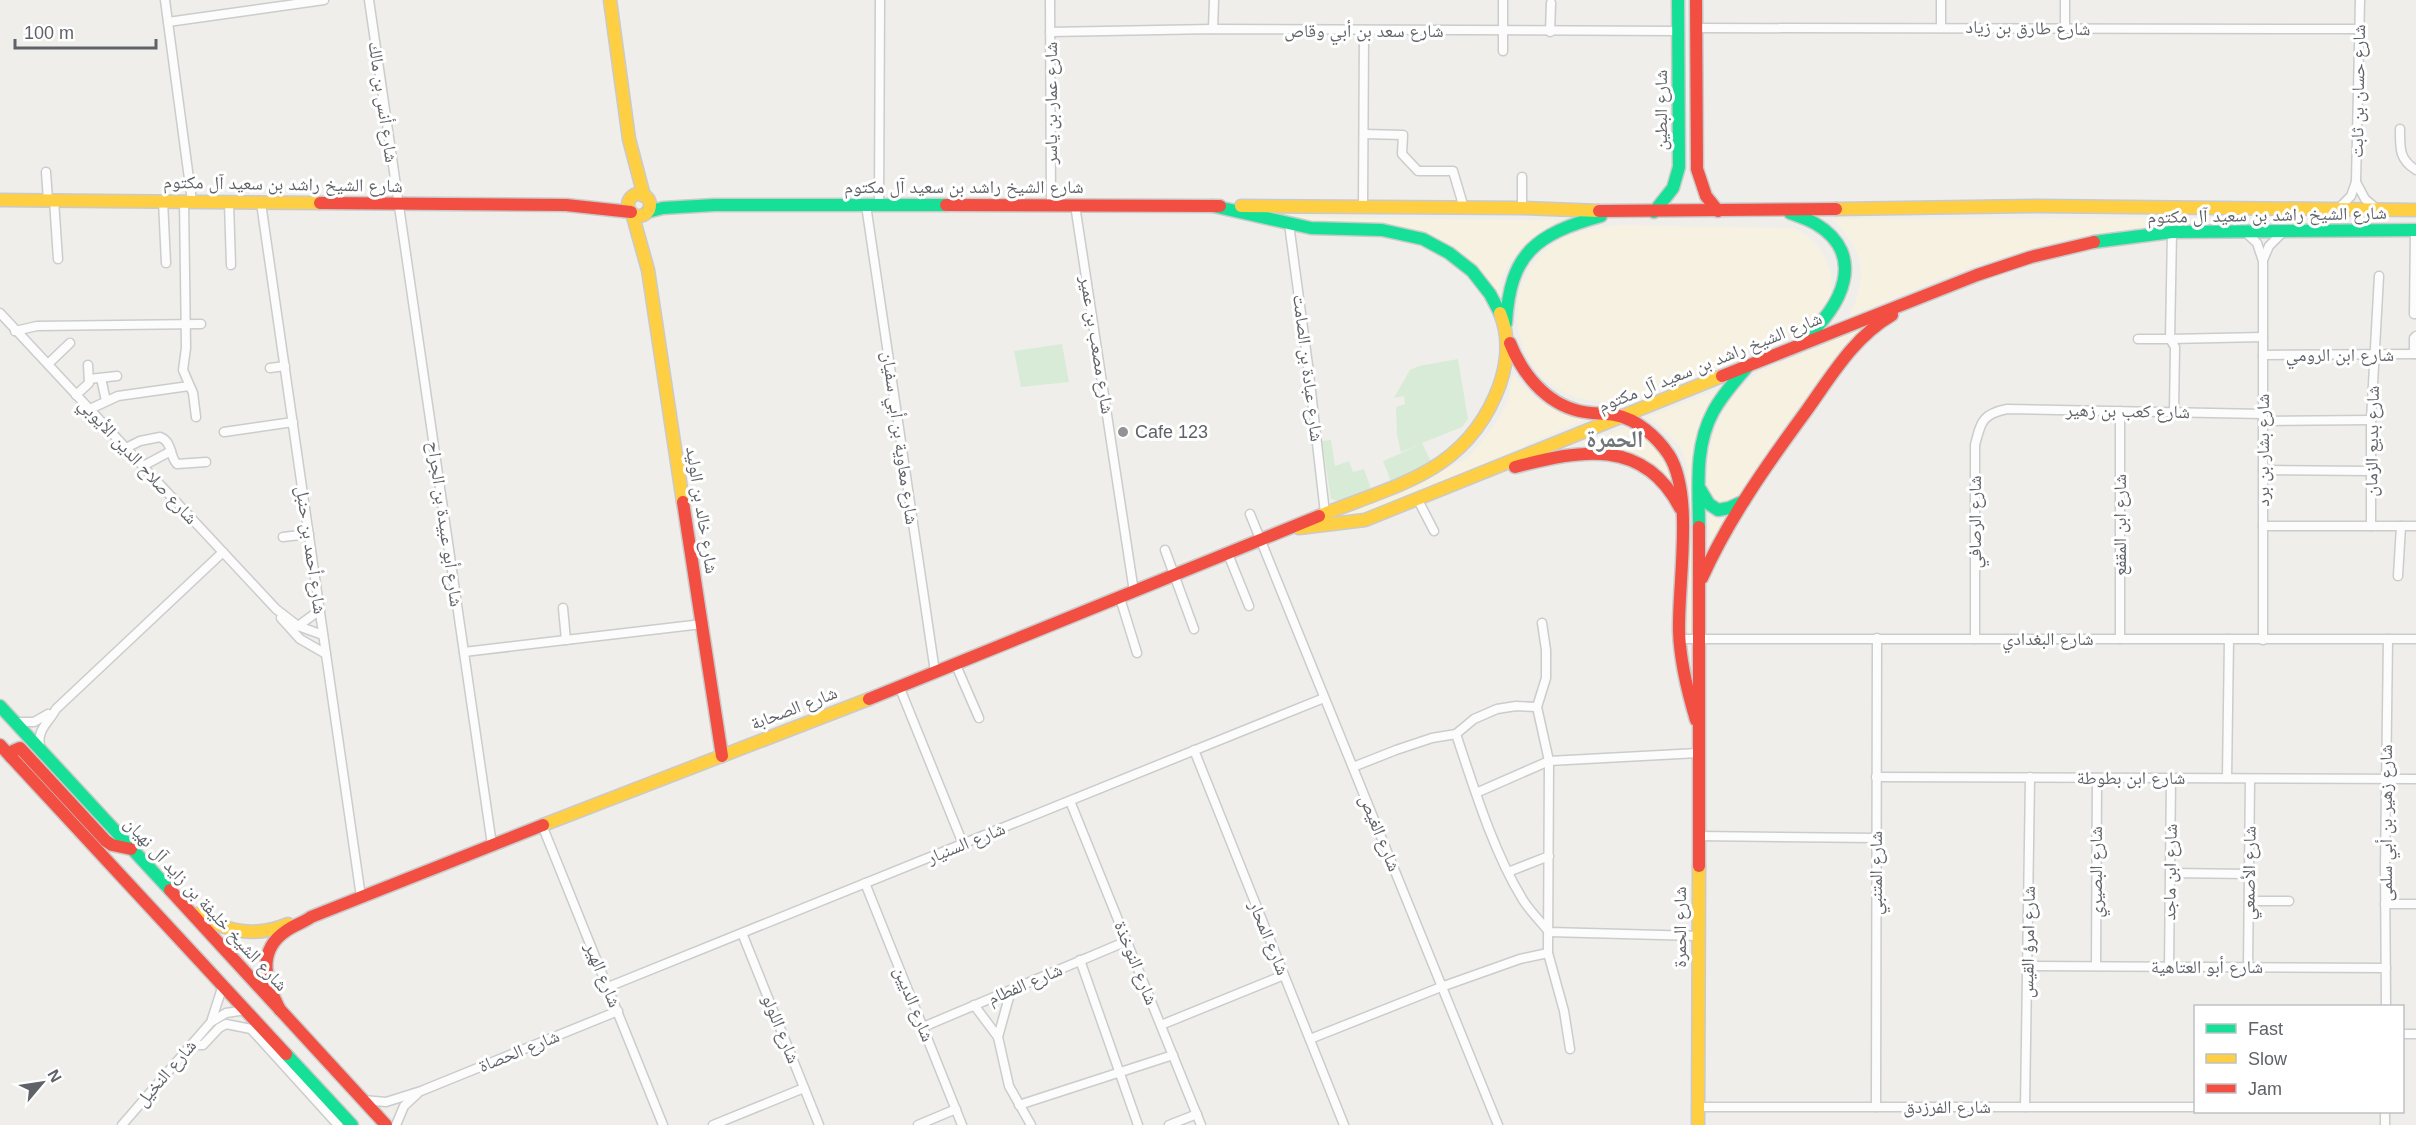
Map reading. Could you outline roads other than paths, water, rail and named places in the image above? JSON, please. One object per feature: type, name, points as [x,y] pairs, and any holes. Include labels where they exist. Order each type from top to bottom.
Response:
[{"type":"street","points":[[165,0],[188,201],[186,348],[183,370],[193,393],[196,417]]},
{"type":"street","points":[[168,22],[324,0]]},
{"type":"street","name":"شارع أنس بن مالك","points":[[369,0],[398,204]]},
{"type":"street","points":[[610,0],[629,139],[633,147],[638,182],[638,197]]},
{"type":"street","name":"شارع معاوية بن أبي سفيان","points":[[880,0],[872,205],[935,672]]},
{"type":"street","name":"شارع عمار بن ياسر","points":[[1050,0],[1052,205]]},
{"type":"street","points":[[1213,29],[1214,0]]},
{"type":"street","points":[[1503,0],[1503,51]]},
{"type":"street","name":"شارع البطين","points":[[1654,212],[1673,188],[1679,167],[1678,0]]},
{"type":"street","name":"شارع البطين","points":[[1696,0],[1697,169],[1706,196],[1718,211]]},
{"type":"street","points":[[1941,0],[1941,27]]},
{"type":"street","points":[[2065,0],[2065,28]]},
{"type":"street","name":"شارع حسان بن ثابت","points":[[2336,210],[2351,196],[2356,182],[2360,0]]},
{"type":"street","points":[[1550,32],[1551,1]]},
{"type":"street","name":"شارع طارق بن زياد","points":[[1696,28],[2360,29]]},
{"type":"street","name":"شارع سعد بن أبي وقاص","points":[[1050,32],[1213,29],[1364,32],[1678,31]]},
{"type":"street","points":[[1363,206],[1364,32]]},
{"type":"street","points":[[2400,129],[2400,147],[2404,161],[2416,170]]},
{"type":"street","points":[[1364,134],[1403,135],[1402,154],[1418,171],[1453,171],[1464,208]]},
{"type":"street","points":[[46,172],[58,259]]},
{"type":"street","points":[[1522,177],[1522,208]]},
{"type":"street","name":"شارع حسان بن ثابت","points":[[2356,182],[2366,199],[2379,210]]},
{"type":"street","points":[[638,197],[649,204],[646,212],[637,216],[631,213],[628,205],[638,197]]},
{"type":"street","name":"شارع الشيخ راشد بن سعيد آل مكتوم","points":[[0,200],[566,205],[608,203],[638,197],[667,202],[714,205],[1363,206],[1617,212],[2039,206],[2414,210]]},
{"type":"street","points":[[163,201],[166,263]]},
{"type":"street","points":[[229,203],[231,265]]},
{"type":"street","name":"شارع أحمد بن حنبل","points":[[261,203],[361,897]]},
{"type":"street","name":"شارع أبو عبيدة بن الجراح","points":[[398,204],[492,845]]},
{"type":"street","name":"شارع الشيخ راشد بن سعيد آل مكتوم","points":[[566,205],[573,208],[616,209],[631,213]]},
{"type":"street","name":"شارع الشيخ راشد بن سعيد آل مكتوم","points":[[646,212],[662,207],[714,205]]},
{"type":"street","name":"شارع مصعب بن عمير","points":[[1075,205],[1134,592]]},
{"type":"street","name":"شارع الشيخ راشد بن سعيد آل مكتوم","points":[[1213,206],[1248,212],[1310,228],[1401,232],[1422,238],[1446,249],[1467,265],[1482,281],[1493,298],[1506,332],[1507,361],[1496,399],[1489,416],[1460,450],[1444,462],[1415,477],[1289,529]]},
{"type":"street","points":[[1289,224],[1281,215],[1290,206]]},
{"type":"street","points":[[1785,210],[1819,226],[1830,237],[1841,252],[1845,277],[1845,286],[1838,305],[1815,332],[1789,350]]},
{"type":"street","points":[[2414,210],[2414,314],[2416,314]]},
{"type":"street","name":"شارع خالد بن الوليد","points":[[646,212],[645,230],[650,260],[648,270]]},
{"type":"street","points":[[1617,212],[1552,231],[1521,260],[1511,280],[1506,301],[1506,332],[1521,369],[1537,387],[1555,400],[1575,410],[1622,416]]},
{"type":"street","name":"شارع خالد بن الوليد","points":[[631,213],[639,230],[644,261],[648,270],[722,756]]},
{"type":"street","name":"شارع عبادة بن الصامت","points":[[1289,224],[1325,513]]},
{"type":"street","name":"شارع بشار بن برد","points":[[2243,230],[2257,243],[2263,261],[2263,640]]},
{"type":"street","points":[[2263,261],[2269,246],[2286,230]]},
{"type":"street","name":"شارع الشيخ راشد بن سعيد آل مكتوم","points":[[1289,529],[1365,520],[1931,293],[1988,271],[2050,252],[2136,236],[2172,232],[2414,230]]},
{"type":"street","points":[[2172,232],[2170,339],[2175,347],[2174,411]]},
{"type":"street","name":"شارع بديع الزمان","points":[[2371,526],[2371,420],[2379,276]]},
{"type":"street","points":[[1698,594],[1706,566],[1765,468],[1859,339],[1880,322],[1931,293]]},
{"type":"street","name":"شارع صلاح الدين الأيوبي","points":[[0,313],[276,609],[298,626],[323,635]]},
{"type":"street","points":[[15,331],[37,326],[201,324]]},
{"type":"street","points":[[2415,354],[2414,338],[2416,336]]},
{"type":"street","points":[[2138,339],[2263,338]]},
{"type":"street","points":[[48,364],[70,343]]},
{"type":"street","name":"شارع ابن الرومي","points":[[2263,355],[2415,354]]},
{"type":"street","points":[[76,395],[88,385],[88,365]]},
{"type":"street","name":"شارع الحمرة","points":[[1698,1125],[1700,449],[1705,426],[1712,409],[1722,394],[1749,365]]},
{"type":"street","points":[[270,368],[285,366]]},
{"type":"street","points":[[89,379],[117,376]]},
{"type":"street","points":[[101,378],[106,401]]},
{"type":"street","points":[[90,409],[118,396],[189,386]]},
{"type":"street","name":"شارع كعب بن زهير","points":[[1994,412],[2007,409],[2174,411],[2263,418],[2371,420]]},
{"type":"street","name":"شارع ابن المقفع","points":[[2120,411],[2120,639]]},
{"type":"street","name":"شارع الرصافي","points":[[1975,639],[1975,445],[1985,417],[1994,412]]},
{"type":"street","name":"شارع الحمرة","points":[[1622,416],[1641,427],[1657,441],[1673,462],[1680,480],[1682,514],[1680,639],[1684,680],[1699,730]]},
{"type":"street","points":[[224,432],[293,422]]},
{"type":"street","points":[[126,448],[140,441],[160,437],[167,440],[177,464],[206,462]]},
{"type":"street","points":[[143,466],[171,451]]},
{"type":"street","points":[[1479,475],[1572,453],[1603,452],[1627,458],[1649,469],[1665,482],[1682,514]]},
{"type":"street","points":[[2263,470],[2370,471]]},
{"type":"street","points":[[1699,487],[1711,507],[1719,511],[1729,509],[1748,499]]},
{"type":"street","points":[[1418,500],[1434,531]]},
{"type":"street","name":"شارع الغيص","points":[[1250,514],[1498,1125]]},
{"type":"street","points":[[2263,526],[2416,526]]},
{"type":"street","points":[[2398,576],[2401,526]]},
{"type":"street","name":"شارع الصحابة","points":[[280,1010],[267,981],[265,969],[267,956],[281,935],[311,917],[935,672],[1289,529]]},
{"type":"street","points":[[283,537],[309,534]]},
{"type":"street","points":[[1165,550],[1194,629]]},
{"type":"street","points":[[41,751],[40,730],[56,709],[223,552]]},
{"type":"street","points":[[1228,554],[1249,606]]},
{"type":"street","points":[[1120,598],[1137,653]]},
{"type":"street","points":[[562,608],[566,640]]},
{"type":"street","name":"شارع صلاح الدين الأيوبي","points":[[276,609],[289,629],[300,639],[326,654]]},
{"type":"street","points":[[298,626],[320,610]]},
{"type":"street","points":[[1542,623],[1546,650],[1546,678],[1537,707],[1549,760],[1548,953],[1564,1011],[1570,1049]]},
{"type":"street","points":[[464,652],[702,624]]},
{"type":"street","name":"شارع المتنبي","points":[[1876,638],[1876,1107]]},
{"type":"street","name":"شارع البغدادي","points":[[1680,639],[2416,639]]},
{"type":"street","points":[[2227,778],[2229,639]]},
{"type":"street","name":"شارع زهير بن أبي سلمى","points":[[2386,1005],[2388,639]]},
{"type":"street","points":[[955,663],[979,718]]},
{"type":"street","points":[[898,686],[963,844]]},
{"type":"street","name":"شارع السنيار","points":[[608,987],[1324,698]]},
{"type":"street","name":"شارع الشيخ خليفة بن زايد آل نهيان","points":[[0,706],[386,1125]]},
{"type":"street","points":[[1353,766],[1432,738],[1456,734],[1473,719],[1497,709],[1516,706],[1537,707]]},
{"type":"street","points":[[14,721],[34,722],[56,709]]},
{"type":"street","points":[[1456,734],[1476,793],[1508,872],[1524,902],[1549,932],[1698,936]]},
{"type":"street","points":[[0,745],[352,1125]]},
{"type":"street","points":[[11,757],[13,751],[20,748],[106,841],[112,845],[131,849]]},
{"type":"street","name":"شارع المحار","points":[[1194,750],[1344,1125]]},
{"type":"street","points":[[1476,793],[1549,760],[1698,753]]},
{"type":"street","name":"شارع ابن بطوطة","points":[[1876,777],[2416,779]]},
{"type":"street","name":"شارع امرؤ القيس","points":[[2025,1107],[2030,777]]},
{"type":"street","name":"شارع البصيري","points":[[2096,966],[2097,778]]},
{"type":"street","name":"شارع ابن ماجد","points":[[2169,967],[2171,778]]},
{"type":"street","name":"شارع الأصمعي","points":[[2248,967],[2250,778]]},
{"type":"street","name":"شارع النوخذة","points":[[1070,801],[1201,1125]]},
{"type":"street","name":"شارع الهير","points":[[542,825],[663,1125]]},
{"type":"street","points":[[1698,836],[1876,838]]},
{"type":"street","points":[[1508,872],[1549,856]]},
{"type":"street","points":[[2170,873],[2249,874]]},
{"type":"street","name":"شارع الديين","points":[[865,884],[962,1125]]},
{"type":"street","points":[[2249,901],[2289,901]]},
{"type":"street","points":[[2385,903],[2416,904]]},
{"type":"street","name":"شارع الصحابة","points":[[184,906],[214,925],[239,933],[265,932],[311,917]]},
{"type":"street","name":"شارع اللولو","points":[[742,933],[819,1125]]},
{"type":"street","name":"شارع الفطام","points":[[923,1027],[1127,940]]},
{"type":"street","points":[[1310,1039],[1520,958],[1548,953]]},
{"type":"street","points":[[1080,960],[1138,1125]]},
{"type":"street","name":"شارع أبو العتاهية","points":[[2028,966],[2386,968]]},
{"type":"street","points":[[1161,1025],[1284,975]]},
{"type":"street","name":"شارع النخيل","points":[[122,1125],[211,1022],[223,985]]},
{"type":"street","points":[[998,1037],[1011,990]]},
{"type":"street","points":[[974,1005],[998,1037],[1009,1086],[1031,1125]]},
{"type":"street","name":"شارع النخيل","points":[[211,1022],[226,1013],[246,1010]]},
{"type":"street","name":"شارع الحصاة","points":[[363,1100],[386,1102],[421,1091],[618,1011]]},
{"type":"street","points":[[193,1043],[197,1046],[203,1045],[226,1024],[252,1030],[338,1125]]},
{"type":"street","points":[[1019,1105],[1173,1055]]},
{"type":"street","points":[[713,1125],[804,1088]]},
{"type":"street","name":"شارع الحصاة","points":[[396,1125],[404,1106],[421,1091]]},
{"type":"street","name":"شارع الفرزدق","points":[[1698,1107],[2194,1107]]},
{"type":"street","points":[[918,1125],[956,1109]]},
{"type":"street","points":[[1169,1125],[1197,1114]]},
{"type":"place","name":"Cafe 123","points":[[1123,432]]},
{"type":"district","name":"الحمرة","points":[[1615,438]]}]
